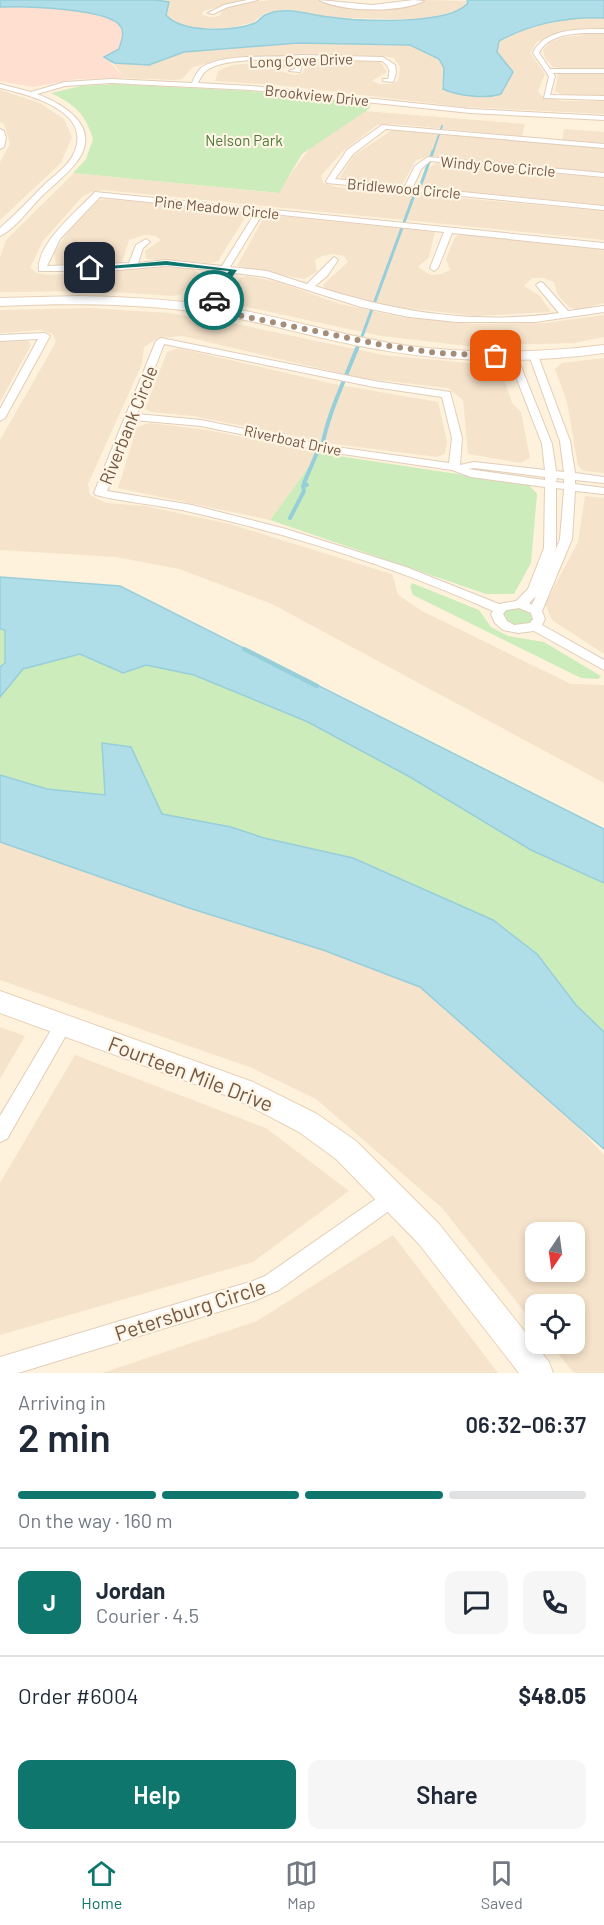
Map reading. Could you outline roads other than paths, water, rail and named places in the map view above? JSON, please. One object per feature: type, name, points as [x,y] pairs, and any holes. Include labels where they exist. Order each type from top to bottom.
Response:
[{"type":"street","points":[[211,13],[226,6],[255,0]]},
{"type":"street","points":[[322,0],[344,5],[374,7],[421,1],[417,0]]},
{"type":"street","points":[[604,31],[567,34],[542,43],[537,53],[552,76],[546,97],[604,98]]},
{"type":"street","points":[[292,71],[298,71],[301,57]]},
{"type":"street","name":"Long Cove Drive","points":[[194,84],[202,70],[215,64],[301,57],[383,59],[392,65],[394,71],[392,81],[385,80]]},
{"type":"street","points":[[550,71],[604,70]]},
{"type":"street","name":"Brookview Drive","points":[[31,94],[65,84],[98,81],[194,84],[272,89],[453,110],[604,118]]},
{"type":"street","points":[[0,86],[31,94],[55,104],[75,119],[81,132],[81,146],[73,161],[0,233]]},
{"type":"street","points":[[541,141],[548,115]]},
{"type":"street","name":"Bridlewood Circle","points":[[604,146],[385,127],[350,152],[330,181],[604,208]]},
{"type":"street","points":[[0,131],[2,138],[0,147]]},
{"type":"street","name":"Windy Cove Circle","points":[[408,189],[418,168],[428,159],[604,175]]},
{"type":"street","name":"Pine Meadow Circle","points":[[604,246],[98,195],[54,239],[44,257],[42,269],[174,263],[224,269],[281,277],[364,305],[433,317],[506,320],[567,316],[604,309]]},
{"type":"street","points":[[186,306],[208,279],[224,269],[260,211]]},
{"type":"street","points":[[434,268],[449,230]]},
{"type":"street","points":[[134,265],[139,248],[146,242]]},
{"type":"street","points":[[309,287],[324,274],[334,260]]},
{"type":"street","points":[[209,309],[224,281],[224,269]]},
{"type":"street","points":[[208,279],[224,281]]},
{"type":"street","points":[[540,285],[567,316]]},
{"type":"street","points":[[0,302],[99,300],[186,306],[390,347],[438,353],[513,356],[604,349]]},
{"type":"street","points":[[0,338],[45,336],[0,418]]},
{"type":"street","name":"Riverbank Circle","points":[[454,467],[457,438],[446,394],[351,382],[161,341],[100,493],[196,508],[276,529],[433,580],[500,609]]},
{"type":"street","points":[[534,355],[557,416],[570,481],[566,539],[536,611],[539,619],[535,626]]},
{"type":"street","points":[[513,356],[547,444],[550,479],[548,555],[534,591],[520,604]]},
{"type":"street","name":"Riverboat Drive","points":[[131,417],[201,423],[329,449],[454,467]]},
{"type":"street","points":[[454,467],[471,474],[570,481],[604,480]]},
{"type":"street","points":[[570,481],[604,491]]},
{"type":"street","points":[[536,611],[520,604],[507,605],[500,609],[498,618],[505,626],[517,630],[535,626],[604,666]]},
{"type":"street","name":"Fourteen Mile Drive","points":[[0,1002],[267,1100],[308,1123],[346,1150],[429,1234],[538,1373]]},
{"type":"street","points":[[0,1133],[63,1025]]},
{"type":"street","name":"Petersburg Circle","points":[[0,1368],[254,1291],[272,1283],[393,1196]]},
{"type":"water","points":[[0,0],[155,0],[169,2],[166,15],[173,21],[195,28],[208,29],[246,26],[255,23],[265,15],[281,11],[360,20],[423,19],[458,10],[468,3],[467,0],[604,0],[604,18],[577,18],[550,22],[523,30],[499,41],[497,52],[513,72],[501,94],[472,96],[443,89],[444,68],[439,59],[410,45],[298,43],[184,52],[149,65],[114,63],[104,57],[119,49],[122,40],[121,27],[114,21],[84,12],[0,7]]},
{"type":"water","points":[[0,577],[120,586],[604,829],[604,883],[531,850],[410,777],[308,722],[194,675],[146,665],[123,673],[80,654],[23,669],[0,697],[0,667],[5,663],[5,630],[0,629]]},
{"type":"water","points":[[102,743],[131,747],[162,814],[231,827],[264,838],[353,858],[493,920],[537,954],[576,1005],[604,1032],[604,1149],[420,987],[323,950],[189,908],[0,842],[0,775],[47,789],[105,795]]},
{"type":"waterway","points":[[433,152],[442,126]]},
{"type":"waterway","points":[[357,350],[417,187],[420,187],[433,151]]},
{"type":"waterway","points":[[290,518],[304,491],[303,486],[307,485],[304,483],[319,448],[322,447],[333,409],[357,348]]},
{"type":"waterway","points":[[244,649],[317,686]]},
{"type":"park label","name":"Nelson Park","points":[[244,140]]}]
